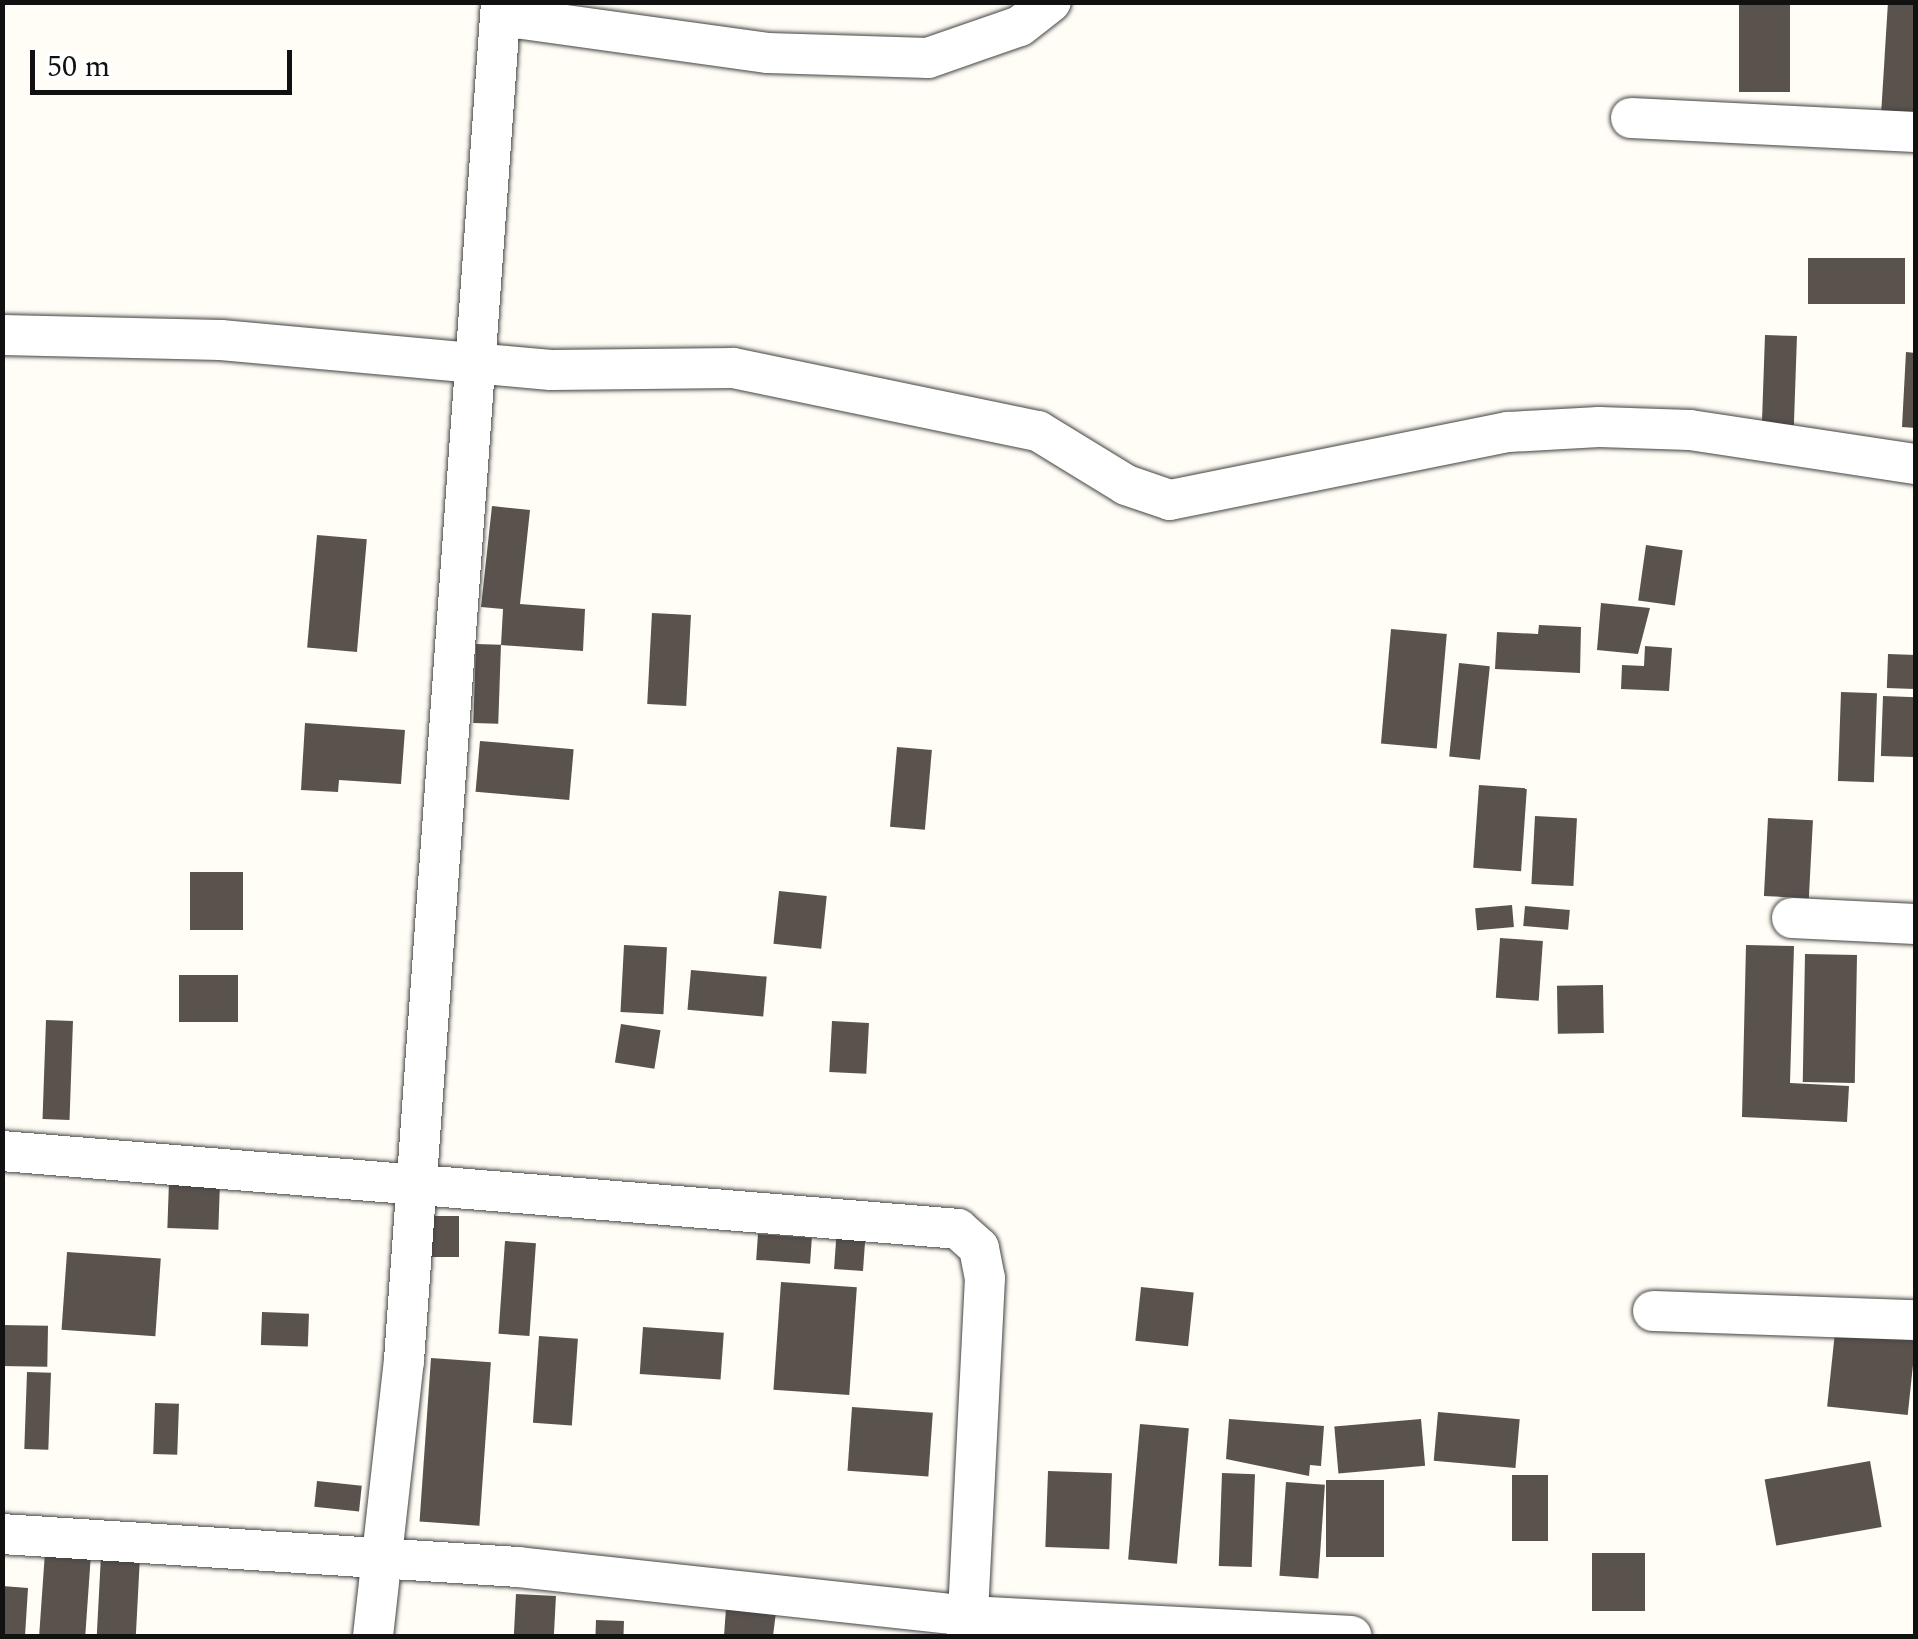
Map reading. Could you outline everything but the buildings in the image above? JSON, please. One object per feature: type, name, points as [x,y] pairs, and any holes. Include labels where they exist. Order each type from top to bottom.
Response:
[{"type":"street","points":[[373,1636],[404,1360],[412,1184],[501,9],[768,53],[928,58],[1020,26],[1051,2]]},
{"type":"street","points":[[1631,118],[1916,132]]},
{"type":"street","points":[[2,335],[221,340],[475,366],[733,368],[1038,430],[1126,485],[1170,500],[1508,432],[1599,427],[1690,430],[1916,464]]},
{"type":"street","points":[[1792,918],[1916,924]]},
{"type":"street","points":[[2,1151],[936,1224],[972,1237],[984,1264],[985,1312],[968,1626]]},
{"type":"street","points":[[1653,1310],[1916,1320]]},
{"type":"street","points":[[2,1534],[381,1558],[968,1626],[1352,1636]]}]
